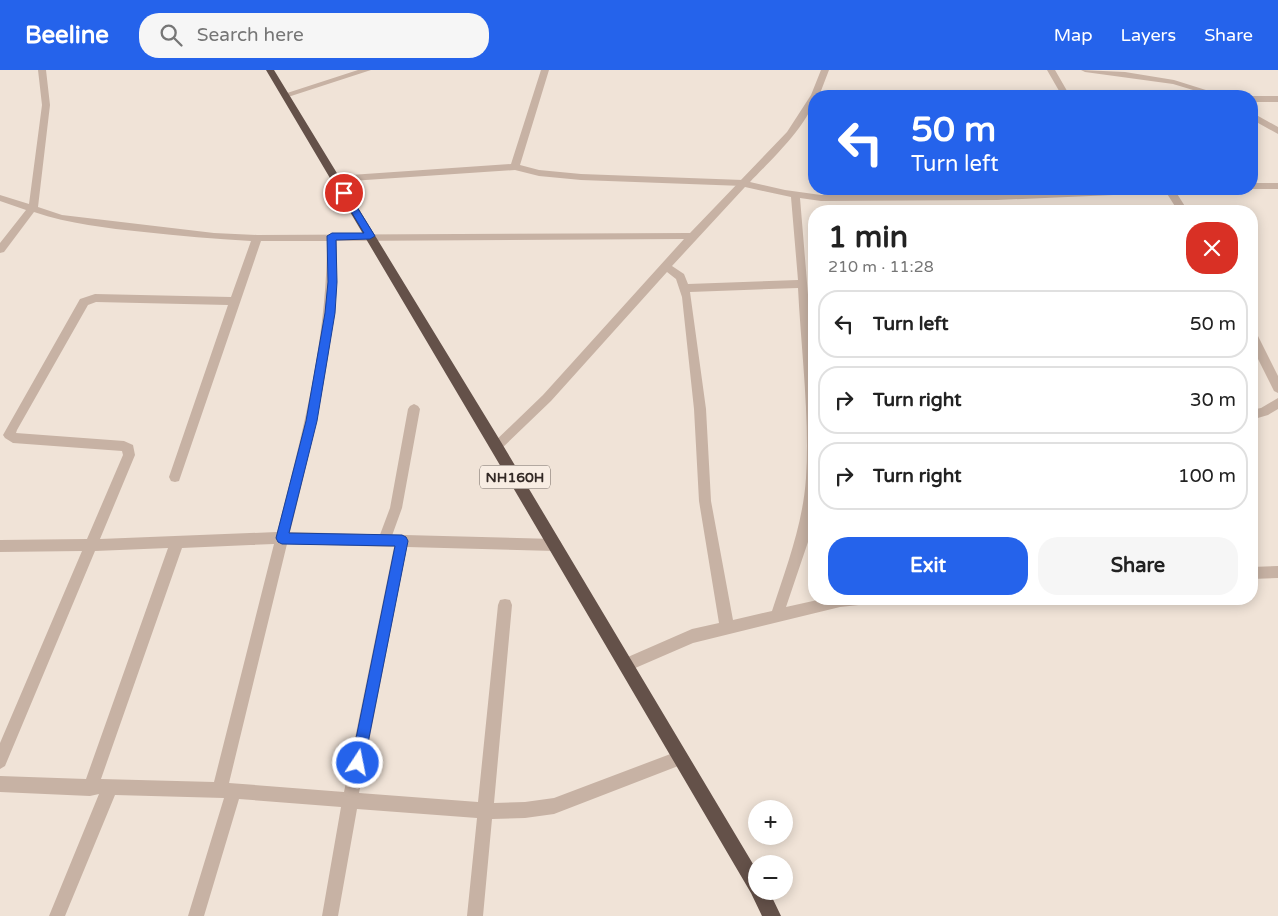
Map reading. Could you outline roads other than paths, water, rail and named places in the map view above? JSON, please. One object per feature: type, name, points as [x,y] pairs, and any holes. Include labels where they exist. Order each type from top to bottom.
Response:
[{"type":"highway","name":"NH160H","points":[[270,70],[555,545],[748,872]]},
{"type":"highway","points":[[764,900],[772,916]]},
{"type":"street","points":[[0,250],[33,208],[46,105],[42,70]]},
{"type":"street","points":[[285,95],[367,70]]},
{"type":"street","points":[[515,167],[546,70]]},
{"type":"street","points":[[817,90],[825,70]]},
{"type":"street","points":[[1051,70],[1063,90]]},
{"type":"street","points":[[1085,70],[1174,82],[1201,90]]},
{"type":"street","points":[[1258,99],[1278,99]]},
{"type":"street","points":[[496,446],[547,398],[693,236],[790,134],[808,106]]},
{"type":"street","points":[[1258,119],[1278,131]]},
{"type":"street","points":[[336,179],[515,167],[539,173],[581,177],[743,183],[821,198],[1026,195]]},
{"type":"street","points":[[1258,186],[1278,186]]},
{"type":"street","points":[[795,194],[808,358]]},
{"type":"street","points":[[0,198],[61,218],[214,236],[257,238],[332,236],[693,236]]},
{"type":"street","points":[[196,916],[227,791],[282,538],[312,421],[330,313],[333,282],[332,236]]},
{"type":"street","points":[[175,477],[257,238]]},
{"type":"street","points":[[666,266],[680,277],[685,288],[700,409],[705,501],[727,627]]},
{"type":"street","points":[[685,288],[803,284]]},
{"type":"street","points":[[0,761],[129,455],[129,449],[124,446],[13,438],[9,435],[84,302],[95,298],[235,301]]},
{"type":"street","points":[[1258,347],[1278,388]]},
{"type":"street","points":[[1258,413],[1264,412],[1278,403]]},
{"type":"street","points":[[384,540],[396,508],[414,409]]},
{"type":"street","points":[[777,615],[801,542],[808,503]]},
{"type":"street","points":[[0,546],[92,545],[282,538],[555,545]]},
{"type":"street","points":[[330,916],[350,800],[402,541]]},
{"type":"street","points":[[90,788],[177,542]]},
{"type":"street","points":[[1258,573],[1278,572]]},
{"type":"street","points":[[475,916],[506,605]]},
{"type":"street","points":[[626,665],[692,636],[822,605]]},
{"type":"street","points":[[0,784],[227,791],[486,811],[525,810],[554,806],[681,758]]},
{"type":"street","points":[[57,916],[110,788]]}]
